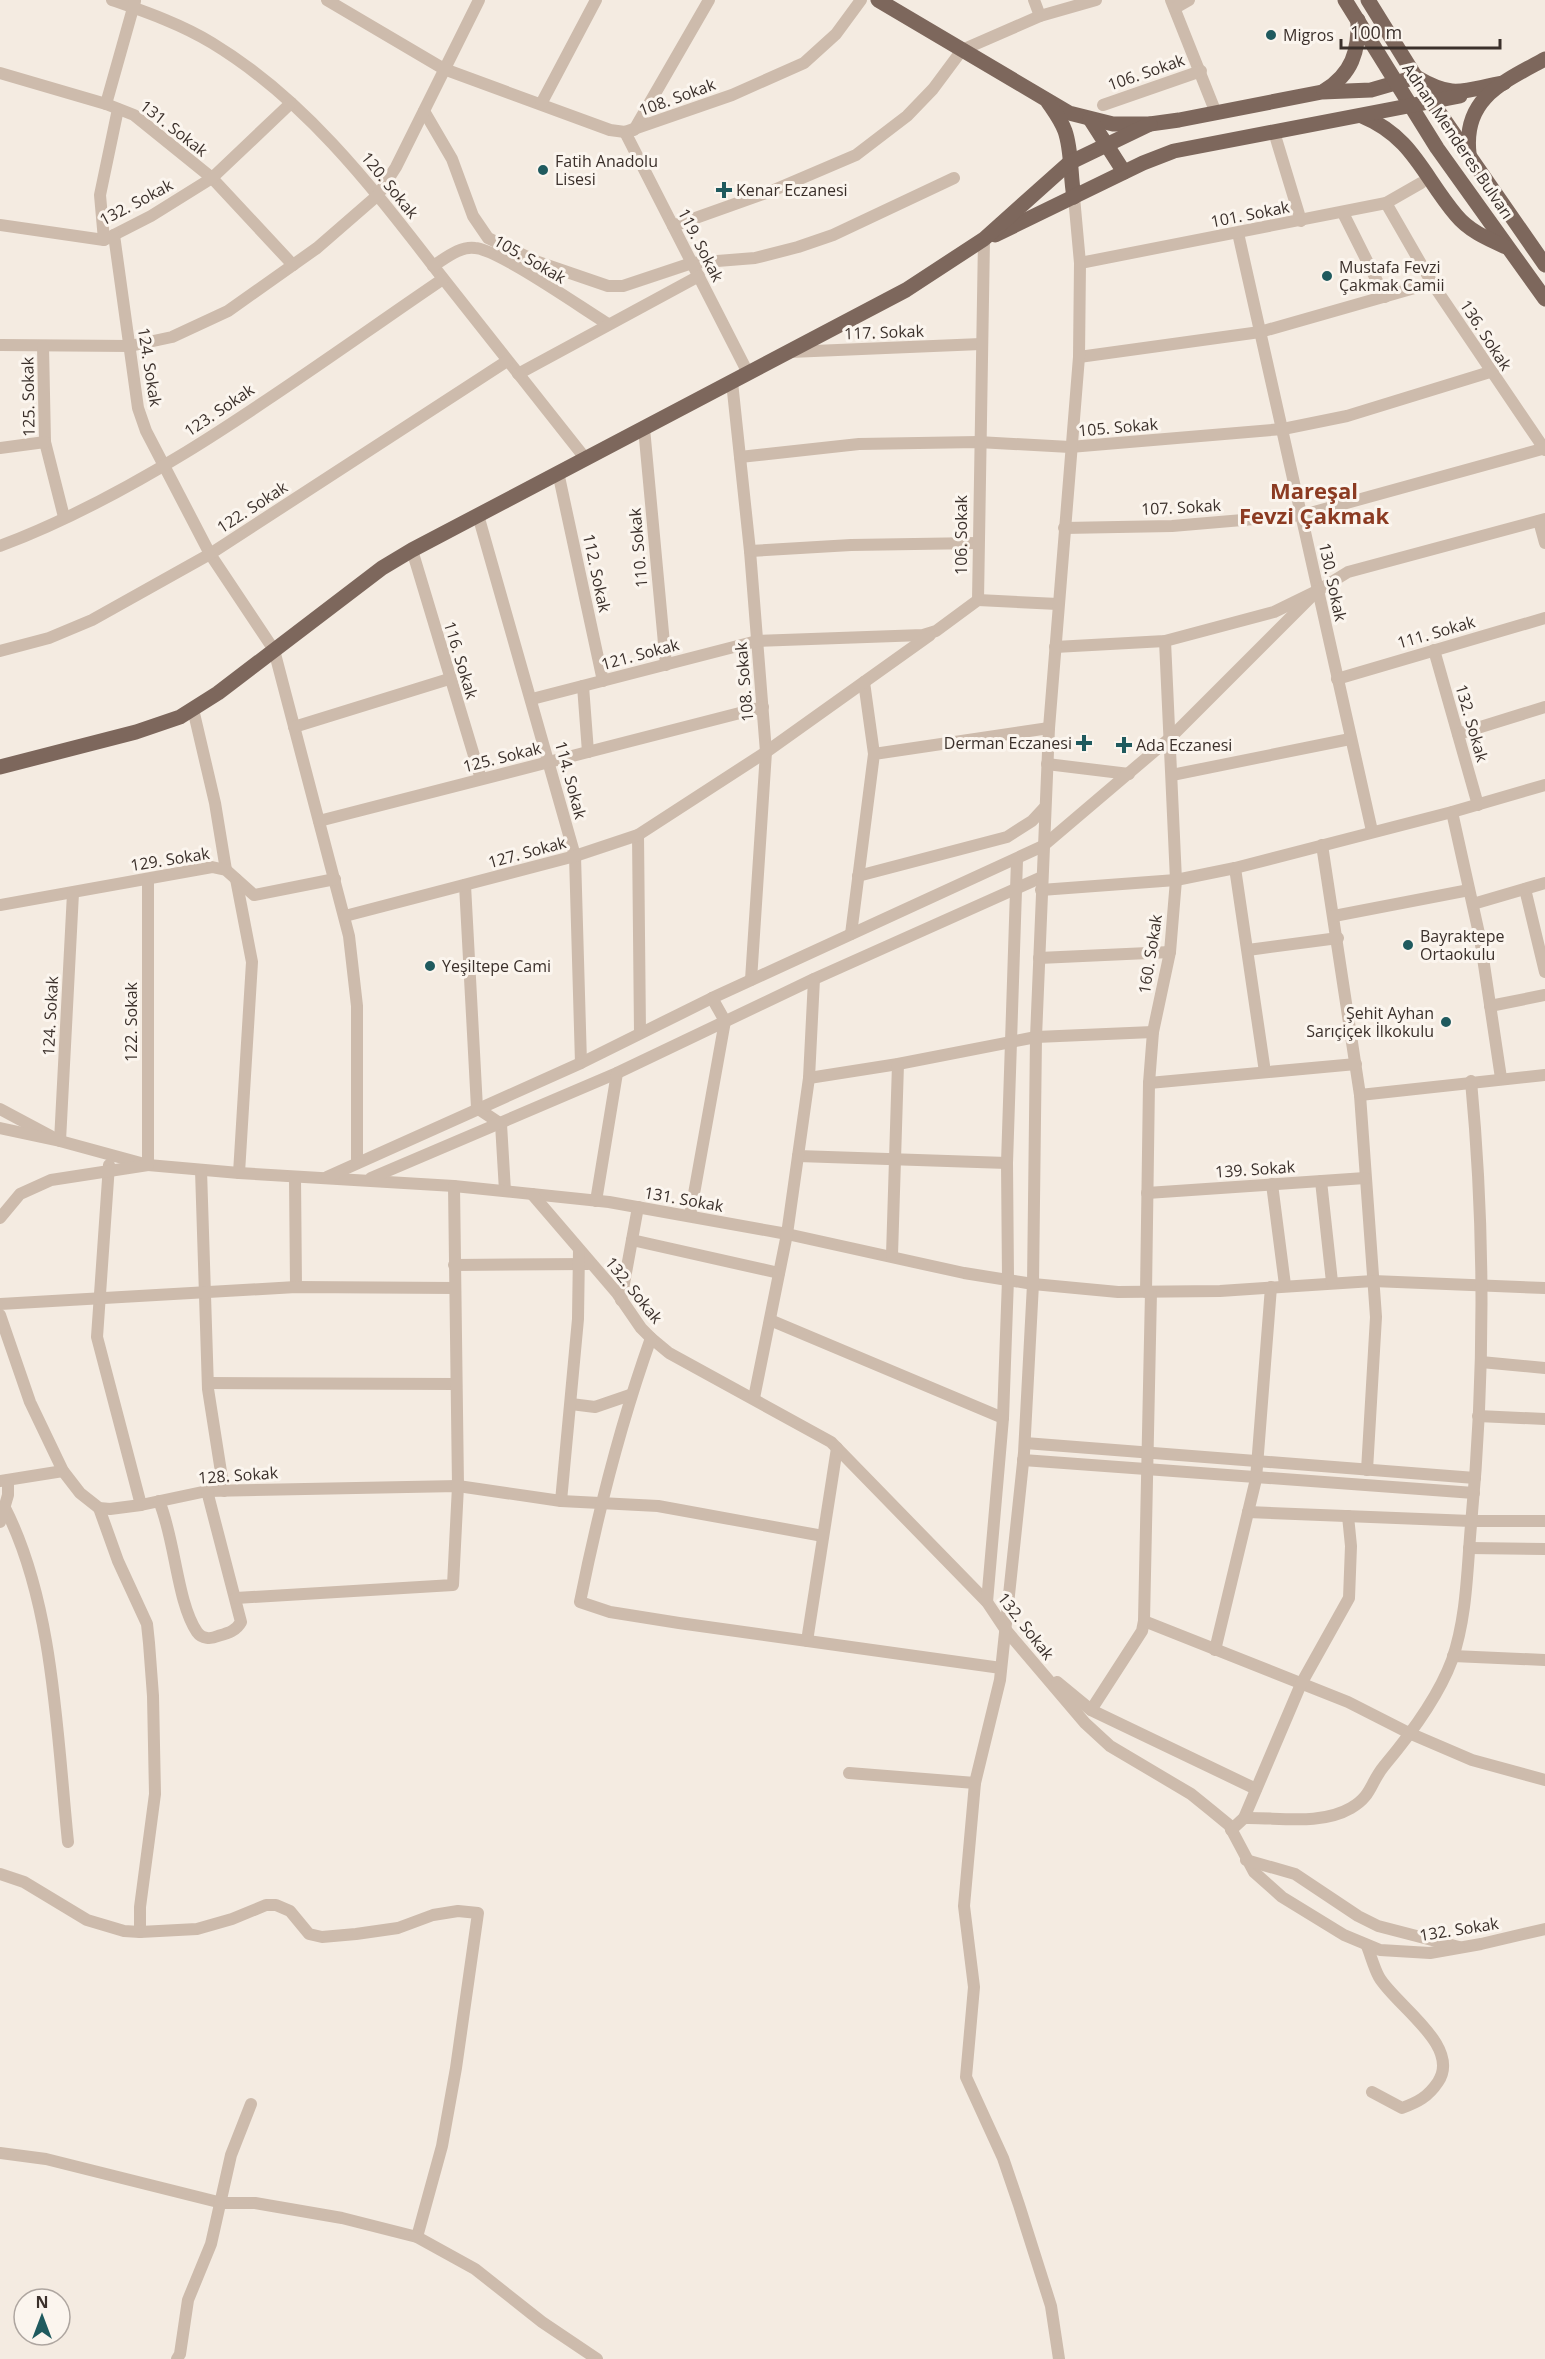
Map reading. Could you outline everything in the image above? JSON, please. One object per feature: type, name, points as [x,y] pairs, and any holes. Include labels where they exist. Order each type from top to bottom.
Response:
[{"type":"main road","points":[[878,0],[1048,102],[1069,113],[1113,124],[1150,124],[1322,92],[1371,90],[1416,77],[1436,88],[1450,92],[1501,84]]},
{"type":"main road","name":"Adnan Menderes Bulvarı","points":[[1345,0],[1411,106],[1506,247],[1545,299]]},
{"type":"main road","name":"Adnan Menderes Bulvarı","points":[[1368,0],[1433,103],[1545,265]]},
{"type":"main road","points":[[1322,92],[1340,82],[1347,73],[1357,46],[1358,20]]},
{"type":"main road","points":[[1469,156],[1467,129],[1483,98],[1501,84],[1545,60]]},
{"type":"main road","points":[[984,239],[1019,226],[1124,172],[1174,152],[1433,103],[1501,84]]},
{"type":"main road","points":[[1048,102],[1065,133],[1070,149],[1069,163],[1074,197]]},
{"type":"main road","points":[[1362,116],[1383,125],[1404,143],[1457,217],[1476,233],[1506,247]]},
{"type":"main road","points":[[1090,119],[1124,172]]},
{"type":"main road","points":[[0,767],[136,732],[193,709],[382,568],[558,472],[906,290],[984,239],[1069,163],[1150,124]]},
{"type":"street","name":"120. Sokak","points":[[112,0],[134,4],[213,43],[291,103],[329,138],[378,195],[585,458]]},
{"type":"street","points":[[327,0],[348,5],[444,69]]},
{"type":"street","points":[[0,345],[130,346],[147,344],[201,326],[228,311],[317,248],[378,195],[396,167],[479,0]]},
{"type":"street","points":[[541,104],[596,0]]},
{"type":"street","points":[[630,131],[709,0]]},
{"type":"street","name":"108. Sokak","points":[[444,69],[610,130],[630,131],[774,78],[804,63],[836,34],[861,0]]},
{"type":"street","points":[[1034,0],[1040,16]]},
{"type":"street","points":[[673,226],[774,190],[856,155],[907,116],[933,89],[962,50],[1040,16],[1096,0]]},
{"type":"street","points":[[1189,0],[1173,4],[1216,113]]},
{"type":"street","points":[[106,104],[134,4]]},
{"type":"street","name":"106. Sokak","points":[[1103,105],[1201,71]]},
{"type":"street","name":"131. Sokak","points":[[0,73],[106,104],[134,115],[212,178],[293,265]]},
{"type":"street","name":"132. Sokak","points":[[0,225],[109,237],[151,216],[212,178],[291,103]]},
{"type":"street","name":"124. Sokak","points":[[118,109],[100,195],[130,346],[138,408],[210,554],[274,650],[345,916],[357,1006],[357,1163]]},
{"type":"street","points":[[424,111],[452,159],[480,229],[502,246],[567,273],[608,286],[623,286],[692,263],[755,258],[798,247],[833,235],[954,178]]},
{"type":"street","name":"119. Sokak","points":[[630,131],[673,226],[748,373]]},
{"type":"street","points":[[1274,132],[1301,221]]},
{"type":"street","name":"101. Sokak","points":[[1080,263],[1386,203],[1421,183]]},
{"type":"street","points":[[1059,2359],[1051,2306],[1019,2205],[1003,2158],[966,2077],[974,1987],[964,1906],[975,1783],[1001,1668],[1025,1443],[1033,1284],[1036,1037],[1047,764],[1070,447],[1079,357],[1080,263],[1074,197]]},
{"type":"street","name":"136. Sokak","points":[[1386,203],[1432,283],[1544,450]]},
{"type":"street","points":[[1342,213],[1385,297]]},
{"type":"street","name":"130. Sokak","points":[[1238,233],[1372,831]]},
{"type":"street","name":"106. Sokak","points":[[978,600],[978,442],[984,239]]},
{"type":"street","name":"105. Sokak","points":[[433,266],[462,248],[477,248],[498,256],[608,324]]},
{"type":"street","points":[[518,374],[699,276]]},
{"type":"street","name":"123. Sokak","points":[[0,546],[64,517],[165,466],[443,279]]},
{"type":"street","points":[[1079,357],[1260,332],[1432,283]]},
{"type":"street","name":"117. Sokak","points":[[788,352],[981,344]]},
{"type":"street","name":"125. Sokak","points":[[43,346],[45,442],[64,517]]},
{"type":"street","name":"122. Sokak","points":[[0,651],[49,638],[92,620],[210,554],[507,361]]},
{"type":"street","name":"105. Sokak","points":[[740,457],[859,444],[978,442],[1070,447],[1283,429],[1347,416],[1490,372]]},
{"type":"street","name":"108. Sokak","points":[[732,382],[750,551],[766,752],[751,980]]},
{"type":"street","name":"110. Sokak","points":[[644,428],[666,664]]},
{"type":"street","points":[[0,448],[45,442]]},
{"type":"street","name":"107. Sokak","points":[[1064,528],[1172,526],[1303,515],[1544,450]]},
{"type":"street","name":"112. Sokak","points":[[558,472],[603,681]]},
{"type":"street","name":"114. Sokak","points":[[478,515],[575,856],[581,1063]]},
{"type":"street","points":[[1055,647],[1166,641],[1274,612],[1317,591],[1348,572],[1542,520],[1545,543]]},
{"type":"street","points":[[750,551],[852,545],[978,543]]},
{"type":"street","name":"116. Sokak","points":[[412,550],[481,779]]},
{"type":"street","points":[[324,1178],[581,1063],[712,998],[1017,860],[1043,846],[1170,738],[1317,591]]},
{"type":"street","points":[[757,641],[923,635],[936,631],[978,600],[1058,604]]},
{"type":"street","name":"111. Sokak","points":[[1337,679],[1545,618]]},
{"type":"street","name":"127. Sokak","points":[[345,916],[575,856],[638,835],[766,752],[936,631]]},
{"type":"street","name":"121. Sokak","points":[[532,699],[757,641]]},
{"type":"street","name":"160. Sokak","points":[[1144,1621],[1149,1292],[1147,1193],[1149,1083],[1153,1032],[1170,952],[1176,880],[1166,641]]},
{"type":"street","name":"132. Sokak","points":[[1434,650],[1478,805]]},
{"type":"street","points":[[294,727],[449,679]]},
{"type":"street","points":[[851,934],[874,754],[864,682]]},
{"type":"street","points":[[583,686],[588,752]]},
{"type":"street","name":"125. Sokak","points":[[319,821],[763,707]]},
{"type":"street","points":[[1458,734],[1545,707]]},
{"type":"street","points":[[193,709],[215,802],[226,870]]},
{"type":"street","points":[[874,754],[1049,728]]},
{"type":"street","points":[[1172,775],[1350,739]]},
{"type":"street","points":[[1047,764],[1129,774]]},
{"type":"street","points":[[1041,890],[1176,880],[1235,868],[1452,812],[1545,785]]},
{"type":"street","points":[[858,876],[1007,837],[1032,821],[1045,807]]},
{"type":"street","points":[[1452,812],[1473,904],[1501,1078]]},
{"type":"street","points":[[638,835],[640,1033]]},
{"type":"street","points":[[1322,845],[1338,938],[1360,1095],[1376,1317],[1367,1470]]},
{"type":"street","points":[[987,1602],[1003,1418],[1008,1279],[1007,1163],[1017,860]]},
{"type":"street","name":"129. Sokak","points":[[0,905],[212,867],[226,870],[254,895],[335,879]]},
{"type":"street","points":[[1235,868],[1265,1072]]},
{"type":"street","points":[[367,1180],[617,1073],[814,979],[1042,876]]},
{"type":"street","name":"122. Sokak","points":[[148,879],[148,1165]]},
{"type":"street","points":[[236,879],[252,962],[239,1173]]},
{"type":"street","points":[[1473,904],[1545,883]]},
{"type":"street","points":[[465,885],[477,1108]]},
{"type":"street","points":[[1525,889],[1545,972]]},
{"type":"street","points":[[1334,916],[1469,890]]},
{"type":"street","name":"124. Sokak","points":[[60,1142],[73,893]]},
{"type":"street","points":[[1248,951],[1338,938]]},
{"type":"street","points":[[1040,958],[1170,952]]},
{"type":"street","points":[[754,1398],[787,1234],[809,1078],[814,979]]},
{"type":"street","points":[[1490,1006],[1545,995]]},
{"type":"street","points":[[690,1216],[724,1021],[712,998]]},
{"type":"street","points":[[809,1078],[1010,1044],[1036,1037],[1153,1032]]},
{"type":"street","points":[[892,1255],[898,1064]]},
{"type":"street","points":[[1149,1083],[1356,1064]]},
{"type":"street","points":[[596,1201],[617,1073]]},
{"type":"street","points":[[1360,1095],[1471,1081],[1545,1075]]},
{"type":"street","points":[[1244,1818],[1303,1819],[1349,1809],[1371,1792],[1378,1773],[1434,1697],[1453,1656],[1465,1599],[1474,1493],[1481,1362],[1480,1182],[1471,1081]]},
{"type":"street","points":[[477,1108],[501,1124]]},
{"type":"street","points":[[0,1109],[60,1142]]},
{"type":"street","points":[[501,1124],[505,1191]]},
{"type":"street","points":[[0,1128],[148,1165]]},
{"type":"street","points":[[110,1155],[97,1337],[141,1505]]},
{"type":"street","points":[[798,1156],[1007,1163]]},
{"type":"street","points":[[0,1218],[20,1194],[51,1180],[148,1165]]},
{"type":"street","name":"131. Sokak","points":[[148,1165],[296,1177],[454,1186],[596,1201],[787,1234],[892,1255],[964,1273],[1033,1284],[1118,1292],[1373,1281],[1545,1288]]},
{"type":"street","points":[[201,1170],[208,1383],[224,1491]]},
{"type":"street","points":[[296,1177],[296,1287]]},
{"type":"street","name":"139. Sokak","points":[[1147,1193],[1365,1178]]},
{"type":"street","points":[[1321,1181],[1332,1282]]},
{"type":"street","points":[[1272,1184],[1285,1285]]},
{"type":"street","points":[[236,1598],[453,1585],[458,1486],[454,1186]]},
{"type":"street","points":[[532,1194],[579,1250],[586,1264],[561,1501]]},
{"type":"street","points":[[621,1300],[638,1207]]},
{"type":"street","points":[[632,1240],[779,1273]]},
{"type":"street","points":[[454,1265],[586,1264]]},
{"type":"street","name":"132. Sokak","points":[[586,1264],[621,1300],[651,1338],[669,1353],[754,1398],[837,1448],[987,1602],[1005,1629],[1085,1724],[1110,1746],[1191,1794],[1231,1830],[1254,1872],[1282,1897],[1367,1946],[1406,1953],[1430,1953],[1466,1947],[1545,1929]]},
{"type":"street","points":[[0,1304],[296,1287],[455,1288]]},
{"type":"street","points":[[1215,1650],[1256,1479],[1271,1287]]},
{"type":"street","points":[[0,1316],[30,1402],[63,1471],[80,1492],[99,1508],[118,1561],[147,1624],[153,1696],[155,1794],[140,1907],[140,1932]]},
{"type":"street","points":[[770,1320],[1003,1418]]},
{"type":"street","points":[[651,1338],[630,1395],[600,1503],[580,1602],[610,1612],[1001,1668]]},
{"type":"street","points":[[1481,1362],[1545,1368]]},
{"type":"street","points":[[208,1383],[456,1384]]},
{"type":"street","points":[[571,1404],[595,1407],[630,1395]]},
{"type":"street","points":[[1479,1416],[1545,1419]]},
{"type":"street","points":[[1025,1443],[1475,1478]]},
{"type":"street","points":[[807,1641],[837,1448]]},
{"type":"street","points":[[1023,1460],[1256,1479],[1474,1493]]},
{"type":"street","points":[[0,1522],[5,1508],[4,1481],[63,1471]]},
{"type":"street","name":"128. Sokak","points":[[99,1508],[141,1505],[207,1491],[458,1486],[561,1501],[628,1503],[696,1511],[823,1536]]},
{"type":"street","points":[[159,1501],[170,1530],[184,1600],[197,1633],[205,1638],[213,1638],[237,1628],[241,1622],[207,1491]]},
{"type":"street","points":[[5,1508],[20,1536],[50,1664],[68,1842]]},
{"type":"street","points":[[1248,1512],[1472,1521],[1545,1521]]},
{"type":"street","points":[[1231,1830],[1244,1818],[1301,1684],[1349,1598],[1351,1563],[1348,1516]]},
{"type":"street","points":[[1469,1548],[1545,1549]]},
{"type":"street","points":[[1091,1710],[1142,1631],[1144,1621],[1348,1702],[1409,1733],[1472,1760],[1545,1780]]},
{"type":"street","points":[[1024,1651],[1091,1710],[1256,1789]]},
{"type":"street","points":[[1453,1656],[1545,1660]]},
{"type":"street","points":[[849,1773],[975,1783]]},
{"type":"street","points":[[1246,1860],[1295,1874],[1378,1926],[1466,1947]]},
{"type":"street","points":[[0,1874],[24,1882],[87,1920],[108,1927],[140,1932],[214,1925],[266,1905],[283,1907],[295,1916],[309,1934],[322,1936],[398,1928],[433,1915],[458,1911],[478,1913],[456,2068],[442,2146],[417,2237]]},
{"type":"street","points":[[1367,1946],[1379,1977],[1433,2037],[1442,2055],[1443,2075],[1431,2093],[1420,2102],[1402,2108],[1372,2092]]},
{"type":"street","points":[[177,2359],[180,2354],[188,2300],[211,2244],[231,2155],[251,2104]]},
{"type":"street","points":[[0,2153],[45,2159],[222,2203],[255,2203],[388,2228],[417,2237],[475,2270],[542,2322],[597,2359]]},
{"type":"place","name":"Migros","points":[[1271,35]]},
{"type":"place","name":"Fatih Anadolu Lisesi","points":[[543,170]]},
{"type":"place","name":"Kenar Eczanesi","points":[[724,190]]},
{"type":"place","name":"Mustafa Fevzi Çakmak Camii","points":[[1327,276]]},
{"type":"place","name":"Derman Eczanesi","points":[[1084,743]]},
{"type":"place","name":"Ada Eczanesi","points":[[1124,745]]},
{"type":"place","name":"Bayraktepe Ortaokulu","points":[[1408,945]]},
{"type":"place","name":"Yeşiltepe Cami","points":[[430,966]]},
{"type":"place","name":"Şehit Ayhan Sarıçiçek İlkokulu","points":[[1446,1022]]},
{"type":"district","name":"Mareşal Fevzi Çakmak","points":[[1314,504]]}]
